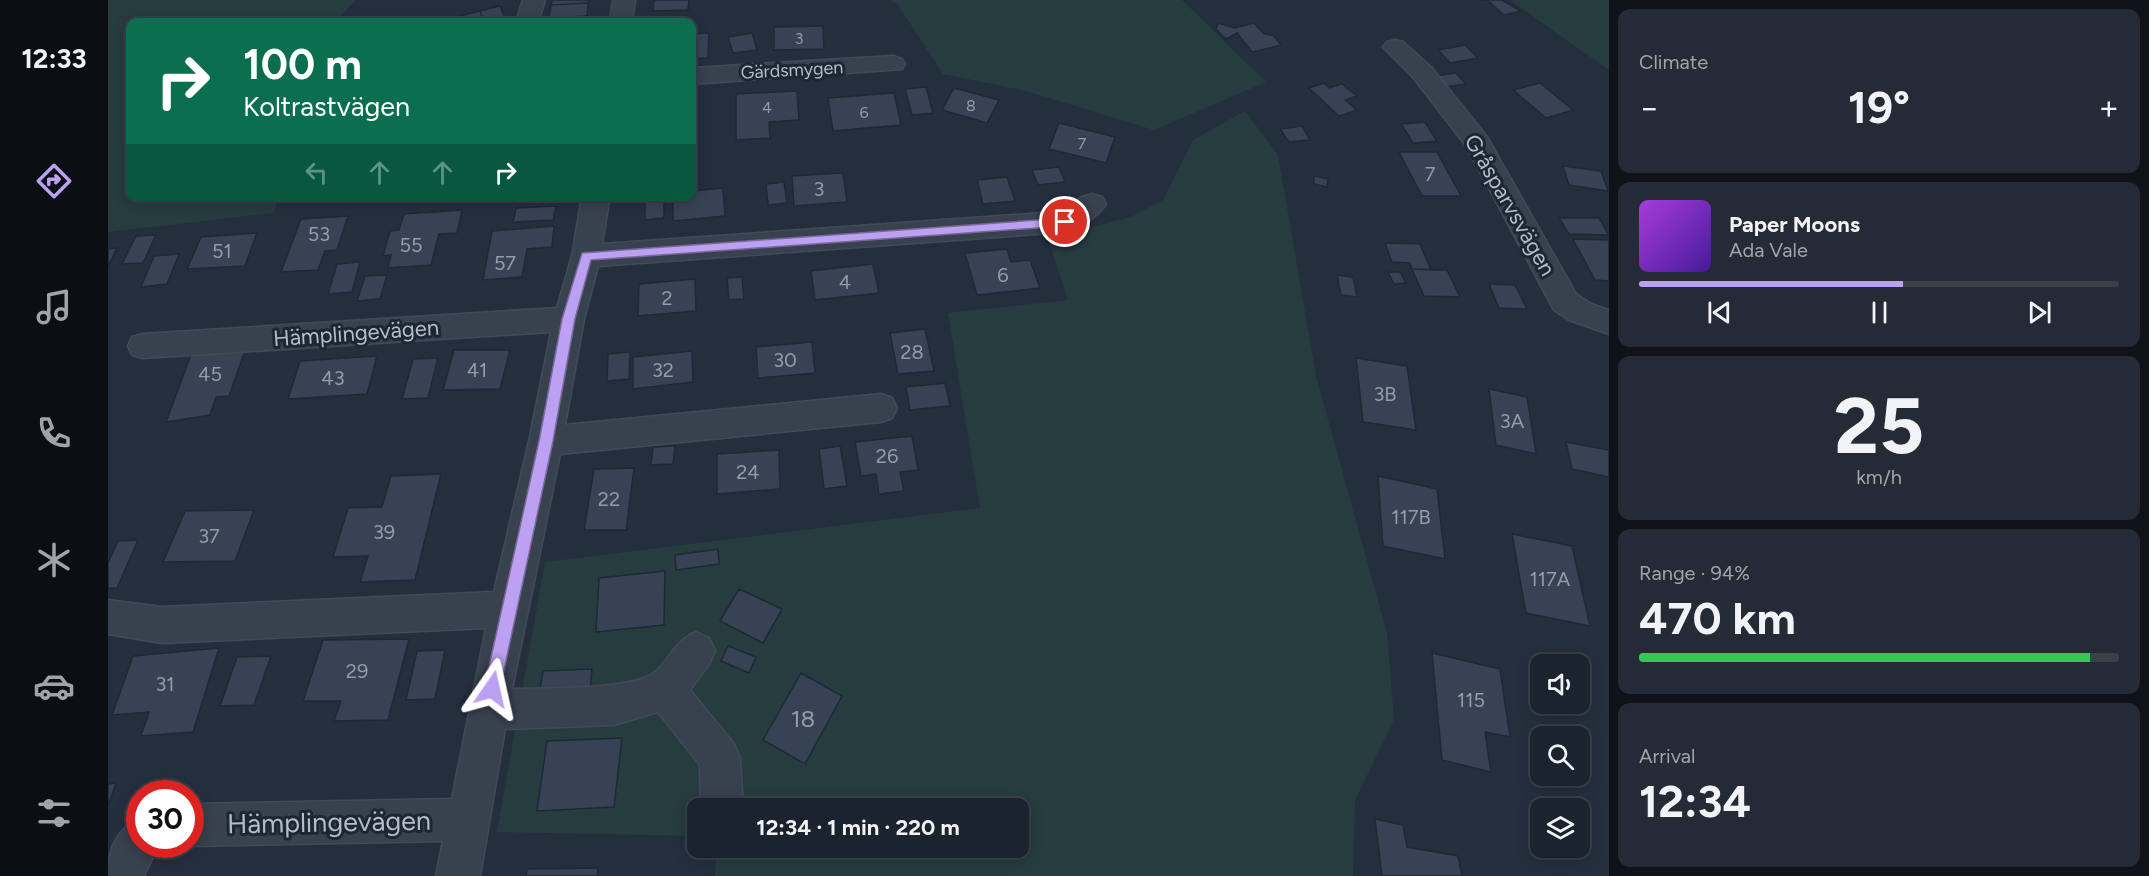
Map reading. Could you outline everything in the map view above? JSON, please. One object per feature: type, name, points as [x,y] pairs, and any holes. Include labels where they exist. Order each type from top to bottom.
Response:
[{"type":"street","points":[[528,18],[534,0]]},
{"type":"street","points":[[622,18],[624,0]]},
{"type":"street","name":"Gråsparvsvägen","points":[[1395,47],[1422,72],[1478,143],[1565,302],[1580,312],[1609,322]]},
{"type":"street","name":"Gärdsmygen","points":[[696,76],[893,64]]},
{"type":"street","name":"Hämplingevägen","points":[[458,876],[508,609],[546,441],[568,319],[586,256],[595,201]]},
{"type":"street","points":[[586,256],[1065,222],[1092,204]]},
{"type":"street","name":"Hämplingevägen","points":[[143,346],[568,319]]},
{"type":"street","points":[[546,441],[881,408]]},
{"type":"street","points":[[111,617],[162,625],[508,609]]},
{"type":"street","points":[[488,710],[614,705],[665,690],[696,651]]},
{"type":"street","points":[[665,690],[720,758],[722,798]]},
{"type":"street","name":"Hämplingevägen","points":[[204,825],[468,820]]},
{"type":"street","points":[[120,876],[130,858]]},
{"type":"green space","points":[[108,0],[356,0],[338,18],[126,18],[126,201],[277,201],[274,213],[108,232]]},
{"type":"green space","points":[[890,0],[1182,0],[1266,82],[1154,130],[1026,91],[943,74],[898,5]]},
{"type":"green space","points":[[1510,0],[1609,0],[1609,70]]},
{"type":"green space","points":[[1245,111],[1278,155],[1316,376],[1387,633],[1394,720],[1355,800],[1353,876],[715,876],[716,858],[1029,858],[1029,798],[687,798],[687,836],[497,832],[545,562],[980,508],[948,313],[1068,300],[1048,238],[1131,217],[1163,200],[1193,140]]},
{"type":"building","points":[[552,0],[589,0],[588,3],[551,5]]},
{"type":"building","points":[[654,0],[689,0],[688,10],[653,11]]},
{"type":"building","points":[[1487,0],[1502,0],[1521,11],[1504,15]]},
{"type":"building","points":[[588,3],[587,16],[549,18],[551,5]]},
{"type":"building","points":[[500,6],[504,18],[483,18],[480,11]]},
{"type":"building","points":[[480,11],[483,18],[461,18],[460,16]]},
{"type":"building","points":[[587,16],[587,18],[549,18]]},
{"type":"building","points":[[1218,23],[1235,28],[1254,23],[1264,34],[1273,35],[1281,45],[1252,52],[1237,33],[1226,39],[1216,29]]},
{"type":"building","points":[[823,26],[824,49],[774,50],[774,27]]},
{"type":"building","points":[[709,33],[708,58],[696,59],[696,34]]},
{"type":"building","points":[[752,33],[757,50],[733,53],[728,37]]},
{"type":"building","points":[[1465,45],[1478,58],[1450,63],[1438,50]]},
{"type":"building","points":[[1456,73],[1466,84],[1444,87],[1435,76]]},
{"type":"building","points":[[1324,83],[1329,88],[1342,84],[1357,96],[1345,100],[1357,110],[1339,116],[1309,88]]},
{"type":"building","points":[[1540,83],[1573,110],[1546,118],[1513,90]]},
{"type":"building","points":[[926,87],[933,113],[912,115],[905,89]]},
{"type":"building","points":[[954,88],[999,100],[987,123],[942,110]]},
{"type":"building","points":[[797,91],[799,120],[769,122],[770,138],[736,140],[736,94]]},
{"type":"building","points":[[894,93],[901,125],[833,131],[828,98]]},
{"type":"building","points":[[1425,122],[1437,141],[1413,143],[1401,124]]},
{"type":"building","points":[[1059,123],[1115,137],[1106,163],[1049,149]]},
{"type":"building","points":[[1302,126],[1310,140],[1289,142],[1280,129]]},
{"type":"building","points":[[1399,152],[1437,152],[1461,196],[1422,196]]},
{"type":"building","points":[[1563,166],[1601,171],[1608,191],[1569,185]]},
{"type":"building","points":[[1059,167],[1065,182],[1038,185],[1032,170]]},
{"type":"building","points":[[843,173],[847,202],[794,206],[792,176]]},
{"type":"building","points":[[1314,176],[1328,179],[1327,187],[1314,184]]},
{"type":"building","points":[[1007,177],[1015,201],[983,204],[977,180]]},
{"type":"building","points":[[784,182],[787,203],[768,205],[766,184]]},
{"type":"building","points":[[723,188],[725,216],[673,221],[673,201],[696,201],[696,191]]},
{"type":"building","points":[[645,201],[664,201],[664,218],[645,220]]},
{"type":"building","points":[[556,206],[553,220],[513,222],[516,208]]},
{"type":"building","points":[[462,210],[457,233],[439,234],[431,265],[388,268],[391,255],[383,256],[390,231],[399,230],[404,214]]},
{"type":"building","points":[[348,216],[337,250],[325,251],[318,270],[281,272],[301,219]]},
{"type":"building","points":[[1559,218],[1599,218],[1609,235],[1569,234]]},
{"type":"building","points":[[554,226],[552,247],[527,249],[522,277],[483,280],[492,231]]},
{"type":"building","points":[[257,233],[245,266],[187,269],[201,237]]},
{"type":"building","points":[[156,235],[143,263],[122,264],[136,236]]},
{"type":"building","points":[[1573,239],[1609,240],[1609,281],[1595,280]]},
{"type":"building","points":[[1385,243],[1420,244],[1431,270],[1412,269],[1410,263],[1392,262]]},
{"type":"building","points":[[117,248],[108,267],[108,249]]},
{"type":"building","points":[[1007,249],[1011,262],[1030,260],[1040,288],[977,295],[965,253]]},
{"type":"building","points":[[179,254],[167,284],[141,287],[154,256]]},
{"type":"building","points":[[360,262],[352,292],[328,294],[337,264]]},
{"type":"building","points":[[873,264],[879,293],[815,300],[811,271]]},
{"type":"building","points":[[1412,269],[1447,270],[1460,297],[1424,296]]},
{"type":"building","points":[[1388,272],[1400,272],[1406,283],[1394,284]]},
{"type":"building","points":[[387,275],[380,299],[357,301],[365,276]]},
{"type":"building","points":[[1337,275],[1353,277],[1357,297],[1341,295]]},
{"type":"building","points":[[742,277],[744,299],[729,300],[727,278]]},
{"type":"building","points":[[695,279],[696,311],[638,316],[639,284]]},
{"type":"building","points":[[1489,284],[1515,285],[1527,309],[1499,308]]},
{"type":"building","points":[[925,329],[934,371],[898,374],[890,333]]},
{"type":"building","points":[[812,342],[815,373],[758,378],[756,347]]},
{"type":"building","points":[[246,348],[229,396],[216,397],[210,415],[166,422],[192,352]]},
{"type":"building","points":[[454,350],[510,350],[500,389],[443,390]]},
{"type":"building","points":[[692,351],[693,382],[633,389],[633,357]]},
{"type":"building","points":[[630,352],[629,379],[607,381],[608,354]]},
{"type":"building","points":[[377,356],[367,394],[288,399],[300,361]]},
{"type":"building","points":[[438,358],[428,398],[402,399],[413,359]]},
{"type":"building","points":[[1356,358],[1407,366],[1416,430],[1363,422]]},
{"type":"building","points":[[945,383],[950,406],[910,410],[906,387]]},
{"type":"building","points":[[1489,389],[1527,397],[1536,454],[1496,445]]},
{"type":"building","points":[[912,436],[918,470],[900,472],[904,491],[879,494],[876,474],[861,476],[855,442]]},
{"type":"building","points":[[1566,442],[1609,450],[1609,477],[1572,469]]},
{"type":"building","points":[[675,446],[673,464],[651,465],[653,447]]},
{"type":"building","points":[[840,446],[847,486],[824,489],[819,449]]},
{"type":"building","points":[[779,450],[780,489],[717,494],[717,454]]},
{"type":"building","points":[[634,468],[626,530],[584,530],[594,469]]},
{"type":"building","points":[[441,474],[415,580],[360,582],[368,556],[333,557],[348,508],[382,507],[391,476]]},
{"type":"building","points":[[1378,476],[1437,489],[1445,559],[1383,546]]},
{"type":"building","points":[[254,510],[235,561],[163,562],[185,511]]},
{"type":"building","points":[[1512,534],[1572,546],[1590,626],[1526,613]]},
{"type":"building","points":[[138,540],[117,588],[108,588],[108,563],[118,541]]},
{"type":"building","points":[[718,549],[719,564],[676,570],[675,555]]},
{"type":"building","points":[[665,571],[664,625],[596,632],[599,578]]},
{"type":"building","points":[[739,589],[782,609],[763,643],[720,621]]},
{"type":"building","points":[[409,639],[388,720],[334,721],[341,701],[303,701],[323,640]]},
{"type":"building","points":[[728,646],[756,657],[749,673],[721,661]]},
{"type":"building","points":[[219,648],[193,732],[141,736],[149,712],[112,715],[133,656]]},
{"type":"building","points":[[445,650],[435,699],[406,700],[417,651]]},
{"type":"building","points":[[1432,653],[1500,669],[1510,737],[1485,732],[1491,772],[1442,760]]},
{"type":"building","points":[[271,656],[254,705],[220,706],[237,657]]},
{"type":"building","points":[[592,669],[590,692],[539,695],[543,671]]},
{"type":"building","points":[[801,673],[842,696],[805,764],[763,740]]},
{"type":"building","points":[[622,738],[614,807],[537,811],[547,741]]},
{"type":"building","points":[[116,783],[109,804],[108,804],[108,784]]},
{"type":"building","points":[[1375,819],[1403,825],[1407,847],[1458,856],[1462,876],[1382,876]]},
{"type":"building","points":[[598,868],[597,876],[526,876],[527,869]]},
{"type":"route","points":[[492,689],[546,441],[568,319],[586,256],[1065,222]]}]
